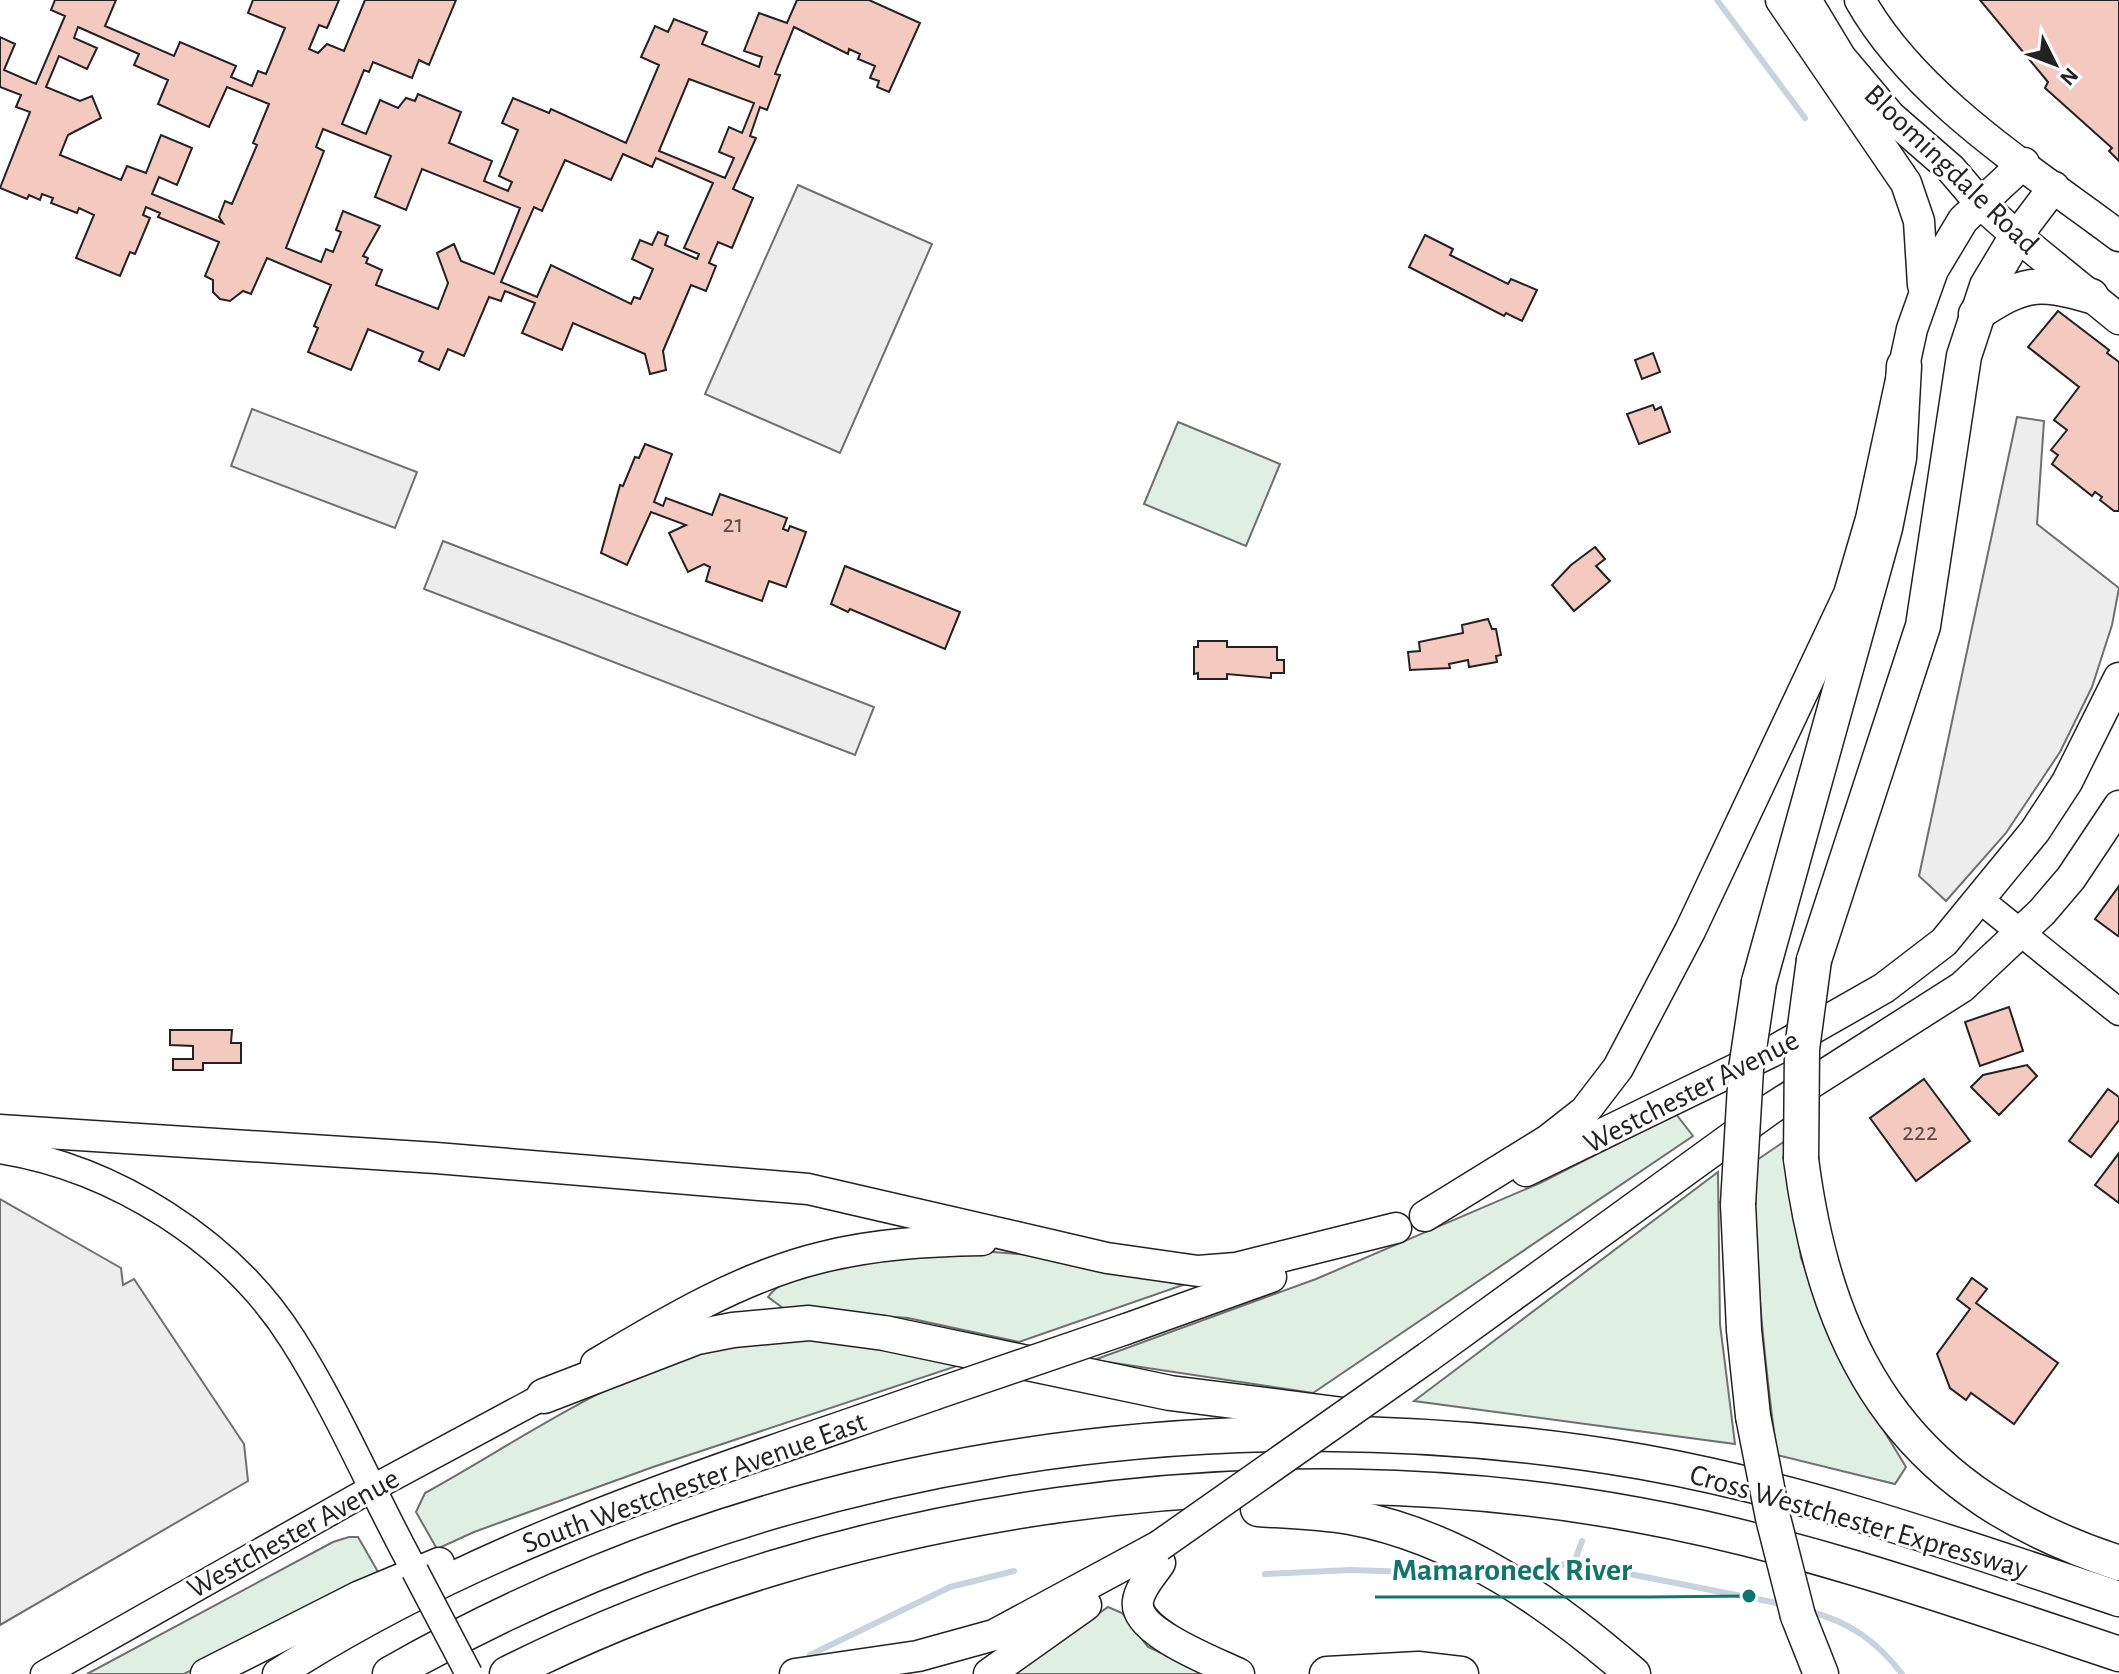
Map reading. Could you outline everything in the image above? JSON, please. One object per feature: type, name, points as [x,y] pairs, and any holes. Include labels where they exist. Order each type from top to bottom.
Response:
[{"type":"highway","points":[[2017,236],[1987,286],[1976,314],[1957,394],[1923,626],[1814,960],[1802,1049],[1801,1159],[1810,1223],[1824,1282],[1853,1351],[1894,1414],[1948,1474],[1983,1500],[2070,1547],[2119,1563]]},
{"type":"highway","points":[[1976,314],[2012,290],[2031,284],[2051,284],[2091,296]]},
{"type":"highway","points":[[1821,1674],[1798,1616],[1773,1518],[1753,1416],[1744,1330],[1738,1204],[1746,1069],[1759,982],[1885,528],[1899,458],[1904,366]]},
{"type":"highway","points":[[544,1396],[697,1337],[733,1330],[809,1323],[884,1333],[1170,1393],[1350,1416],[1491,1442]]},
{"type":"highway","name":"Cross Westchester Expressway","points":[[390,1674],[498,1618],[637,1558],[783,1509],[932,1472],[1086,1446],[1239,1435],[1359,1432],[1491,1442],[1644,1463],[1780,1492],[1896,1526],[2119,1599]]},
{"type":"highway","name":"Cross Westchester Expressway","points":[[507,1674],[656,1609],[741,1579],[870,1542],[1016,1512],[1164,1494],[1340,1487],[1489,1494],[1652,1518],[1816,1555],[2119,1654]]},
{"type":"highway","points":[[1016,1512],[1118,1514],[1259,1509],[1352,1518],[1408,1533],[1474,1561],[1527,1591],[1633,1674]]},
{"type":"highway","points":[[1327,1674],[1418,1669],[1461,1674]]},
{"type":"main road","points":[[1425,1216],[1548,1140],[1585,1111],[1618,1068],[1690,931],[1849,594],[1871,519],[1879,465],[1920,301],[1923,262],[1919,221],[1906,183],[1781,0]]},
{"type":"main road","name":"Bloomingdale Road","points":[[1806,0],[1841,58],[1890,116],[1951,169],[1981,204],[2017,236],[2119,319]]},
{"type":"main road","name":"Bloomingdale Road","points":[[1860,0],[1886,41],[1926,86],[2119,236]]},
{"type":"main road","points":[[1920,301],[1952,233],[2024,163]]},
{"type":"main road","points":[[2017,236],[2054,187]]},
{"type":"main road","name":"Westchester Avenue","points":[[1126,1329],[1425,1216],[1663,1107],[1839,1015],[1944,942],[2035,831],[2067,782],[2119,678]]},
{"type":"main road","name":"Westchester Avenue","points":[[1148,1558],[1772,1108],[1962,987],[2023,933],[2071,878],[2119,806]]},
{"type":"main road","points":[[1979,899],[2119,1012]]},
{"type":"main road","points":[[0,1130],[436,1158],[808,1189],[1153,1267],[1198,1271],[1236,1268],[1396,1228]]},
{"type":"main road","points":[[0,1150],[52,1162],[123,1190],[178,1223],[245,1281],[292,1338],[469,1674]]},
{"type":"main road","points":[[544,1396],[669,1322],[780,1270],[821,1257],[906,1243],[1020,1239]]},
{"type":"main road","name":"South Westchester Avenue East","points":[[278,1674],[393,1607],[484,1561],[613,1507],[1126,1329]]},
{"type":"main road","name":"Westchester Avenue","points":[[44,1674],[371,1489],[544,1396]]},
{"type":"main road","points":[[206,1674],[360,1596],[473,1549],[613,1507]]},
{"type":"main road","points":[[795,1674],[878,1663],[959,1647],[1026,1619],[1148,1558]]},
{"type":"main road","points":[[989,1674],[1148,1558]]},
{"type":"main road","points":[[1148,1558],[1139,1614],[1159,1634],[1239,1674]]},
{"type":"green space","points":[[1178,422],[1280,464],[1246,546],[1144,504]]},
{"type":"green space","points":[[1676,1114],[1693,1136],[1313,1393],[1094,1360],[1316,1279],[1540,1183]]},
{"type":"green space","points":[[1785,1141],[1801,1258],[1842,1362],[1906,1467],[1895,1484],[1777,1455],[1761,1309],[1754,1162]]},
{"type":"green space","points":[[1718,1172],[1720,1324],[1735,1444],[1414,1401]]},
{"type":"green space","points":[[969,1250],[1057,1257],[1183,1285],[1019,1342],[908,1318],[783,1308],[768,1297],[783,1284],[831,1266]]},
{"type":"green space","points":[[800,1339],[876,1345],[960,1365],[653,1467],[474,1532],[437,1549],[416,1512],[425,1493],[561,1414],[631,1378],[715,1348]]},
{"type":"green space","points":[[358,1537],[381,1577],[184,1674],[87,1674],[333,1542]]},
{"type":"green space","points":[[1108,1607],[1122,1613],[1148,1647],[1207,1674],[1012,1674]]},
{"type":"shaded area","points":[[798,185],[932,244],[840,453],[705,394]]},
{"type":"shaded area","points":[[252,409],[417,472],[395,528],[231,466]]},
{"type":"shaded area","points":[[2017,417],[2044,421],[2037,524],[2119,588],[2112,625],[2092,687],[2060,752],[2006,833],[1946,901],[1919,876]]},
{"type":"shaded area","points":[[443,541],[874,707],[855,755],[424,589]]},
{"type":"shaded area","points":[[0,1199],[121,1268],[123,1285],[134,1279],[244,1444],[248,1481],[0,1625]]},
{"type":"building","points":[[55,0],[116,0],[105,26],[174,56],[180,42],[236,66],[231,77],[252,86],[258,71],[266,74],[285,28],[248,13],[253,0],[339,0],[327,28],[319,25],[309,49],[318,53],[327,44],[344,51],[365,0],[456,0],[429,65],[419,60],[412,78],[373,62],[369,72],[364,70],[342,124],[366,134],[380,100],[398,108],[406,98],[415,101],[418,94],[461,112],[449,143],[492,161],[484,181],[508,191],[512,182],[499,176],[518,130],[502,123],[513,98],[549,113],[551,109],[626,143],[659,65],[641,57],[655,26],[668,32],[674,19],[707,32],[702,44],[759,67],[762,57],[744,51],[759,13],[787,23],[797,0],[869,0],[920,23],[889,92],[877,87],[879,81],[870,78],[875,66],[858,59],[860,54],[849,49],[848,54],[794,27],[775,74],[780,75],[767,110],[760,107],[750,136],[756,138],[733,189],[753,198],[732,248],[718,242],[709,263],[716,266],[706,291],[691,285],[663,351],[666,370],[650,374],[645,354],[573,323],[562,350],[522,333],[535,303],[505,291],[501,301],[489,297],[464,356],[448,349],[439,370],[419,361],[423,352],[368,329],[351,370],[308,352],[318,328],[314,326],[331,285],[267,258],[251,294],[243,291],[230,301],[220,299],[213,292],[213,280],[205,276],[219,242],[158,217],[160,213],[146,207],[143,215],[150,218],[135,254],[130,252],[120,276],[76,258],[94,215],[79,208],[77,213],[51,203],[53,198],[42,194],[40,200],[29,195],[27,199],[0,188],[30,112],[16,107],[21,95],[0,87],[0,37],[15,44],[4,70],[36,84],[65,16],[51,10]],"holes":[[[78,27],[139,54],[134,65],[168,80],[158,104],[209,127],[227,87],[269,104],[253,143],[257,145],[232,204],[225,201],[219,217],[223,223],[152,194],[159,177],[177,185],[192,148],[161,135],[146,173],[127,166],[121,180],[60,155],[68,135],[101,118],[92,96],[80,101],[46,87],[59,56],[87,69],[97,48],[74,38]],[[689,79],[754,103],[742,133],[729,127],[719,152],[734,158],[725,178],[659,151]],[[323,129],[391,156],[375,197],[406,210],[422,169],[520,208],[494,274],[461,261],[454,244],[437,253],[448,283],[438,309],[376,285],[382,270],[366,263],[368,258],[363,256],[380,226],[343,211],[336,230],[341,232],[333,252],[326,249],[321,262],[286,248],[324,151],[316,147]],[[623,154],[652,167],[656,158],[713,183],[684,248],[699,254],[697,259],[665,245],[668,236],[658,232],[652,245],[640,240],[632,259],[653,269],[640,299],[634,297],[631,304],[551,265],[537,297],[501,282],[534,207],[542,211],[565,160],[611,180]]]},
{"type":"building","points":[[1980,0],[2119,0],[2119,161],[2109,151],[2112,148],[2045,88],[2048,82]]},
{"type":"building","points":[[1425,235],[1453,249],[1450,255],[1508,284],[1511,279],[1537,290],[1522,321],[1506,313],[1504,316],[1409,267]]},
{"type":"building","points":[[2058,311],[2109,350],[2107,353],[2119,362],[2119,511],[2114,511],[2100,500],[2102,497],[2095,492],[2092,496],[2052,464],[2058,455],[2051,450],[2067,430],[2054,420],[2079,387],[2028,347]]},
{"type":"building","points":[[1653,353],[1660,372],[1642,379],[1635,360]]},
{"type":"building","points":[[1653,405],[1655,410],[1661,407],[1670,432],[1639,444],[1627,414]]},
{"type":"building","points":[[645,444],[672,454],[654,502],[663,506],[666,498],[712,515],[720,494],[787,518],[783,529],[788,531],[790,526],[806,532],[786,587],[769,581],[762,601],[706,581],[710,567],[704,564],[688,572],[669,533],[686,525],[651,512],[627,565],[601,553],[620,485],[623,486],[635,457],[639,458]]},
{"type":"building","points":[[1595,547],[1605,559],[1596,566],[1610,581],[1574,611],[1552,585],[1571,565]]},
{"type":"building","points":[[845,566],[960,612],[945,649],[831,604]]},
{"type":"building","points":[[1488,619],[1492,629],[1496,629],[1501,655],[1496,656],[1497,662],[1469,667],[1468,660],[1449,664],[1450,668],[1410,670],[1408,652],[1420,651],[1419,642],[1463,633],[1462,625]]},
{"type":"building","points":[[1198,641],[1227,641],[1227,647],[1277,647],[1277,660],[1284,660],[1284,673],[1271,673],[1271,678],[1227,674],[1227,679],[1198,679],[1198,673],[1194,674],[1194,647],[1198,647]]},
{"type":"building","points":[[2119,886],[2119,934],[2118,936],[2095,919]]},
{"type":"building","points":[[2009,1007],[2023,1051],[1980,1066],[1965,1022]]},
{"type":"building","points":[[170,1030],[232,1030],[231,1043],[241,1043],[241,1063],[203,1063],[203,1070],[173,1070],[173,1059],[193,1059],[193,1046],[170,1045]]},
{"type":"building","points":[[2027,1065],[2037,1076],[1999,1115],[1971,1087],[1983,1075]]},
{"type":"building","points":[[1924,1079],[1970,1141],[1916,1181],[1870,1118]]},
{"type":"building","points":[[2108,1089],[2119,1097],[2119,1120],[2091,1157],[2069,1141]]},
{"type":"building","points":[[2119,1153],[2119,1203],[2095,1185]]},
{"type":"building","points":[[1972,1278],[1987,1289],[1976,1303],[2058,1363],[2014,1424],[1971,1393],[1966,1400],[1950,1388],[1937,1354],[1970,1309],[1957,1299]]},
{"type":"waterway","points":[[1717,0],[1805,118]]},
{"type":"waterway","points":[[1574,1563],[1582,1541]]},
{"type":"waterway","points":[[1531,1569],[1574,1563],[1782,1604]]},
{"type":"waterway","points":[[1265,1574],[1351,1570],[1440,1573]]},
{"type":"waterway","points":[[810,1655],[950,1587],[1014,1571]]},
{"type":"waterway","points":[[1808,1611],[1836,1620],[1861,1634],[1902,1674]]},
{"type":"place","name":"Mamaroneck River","points":[[1749,1596]]}]
